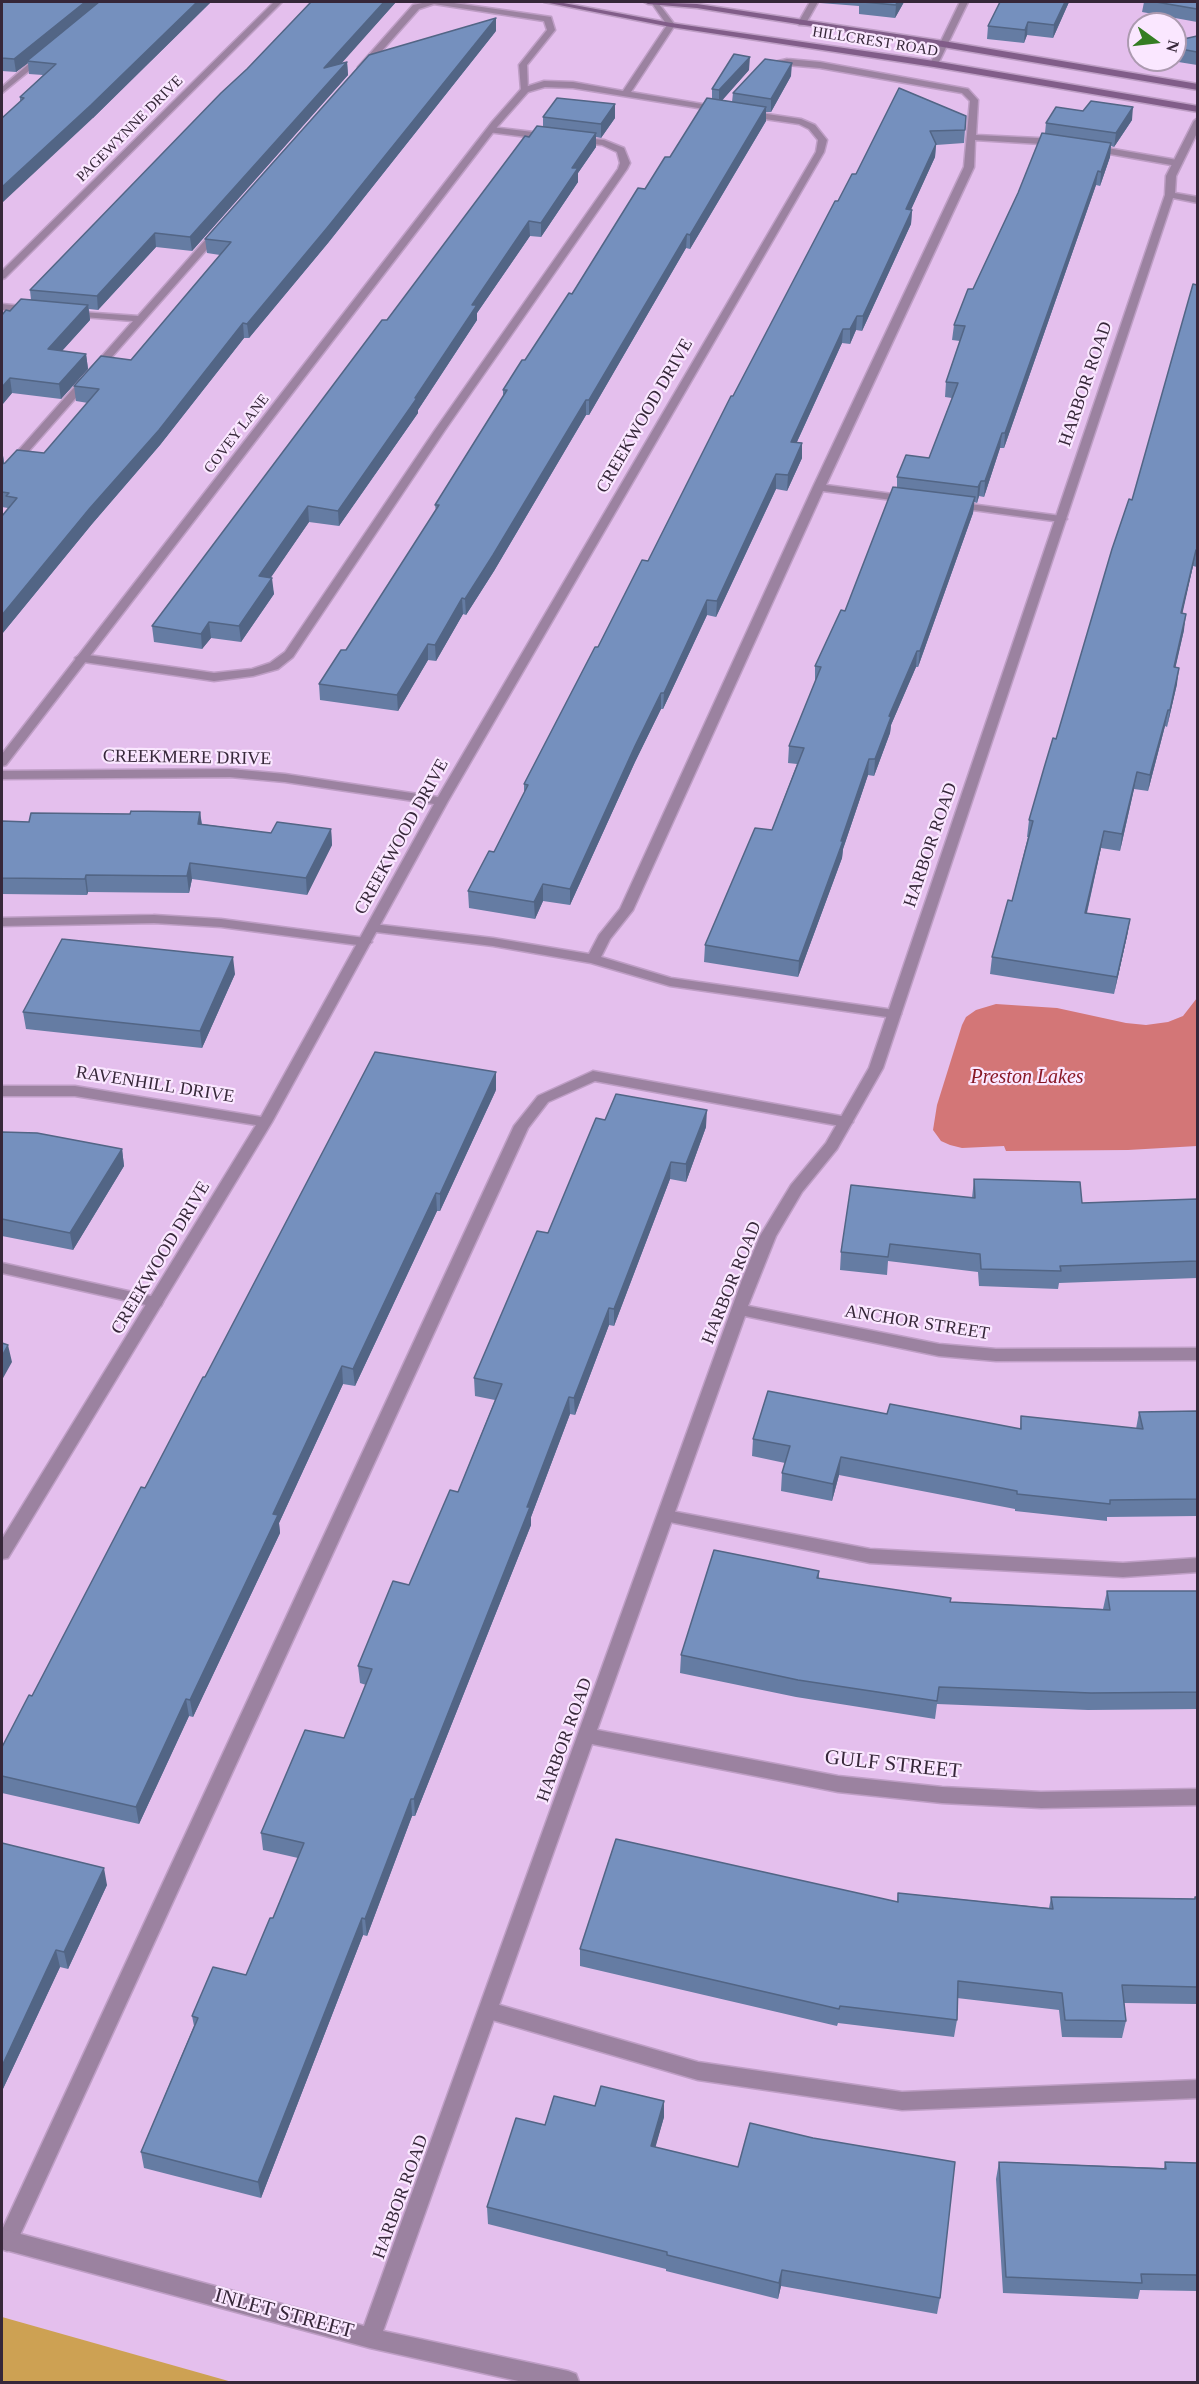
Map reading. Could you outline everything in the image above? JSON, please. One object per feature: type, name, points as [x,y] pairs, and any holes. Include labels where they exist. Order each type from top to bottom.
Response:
[{"type":"main road","name":"HILLCREST ROAD","points":[[548,2],[671,25],[934,64],[1197,110]]},
{"type":"main road","name":"HILLCREST ROAD","points":[[652,2],[697,6],[943,44],[1197,87]]},
{"type":"street","name":"PAGEWYNNE DRIVE","points":[[2,276],[278,2]]},
{"type":"street","points":[[353,79],[416,7],[434,3],[548,19],[551,30],[523,64],[525,90],[557,84],[625,94],[671,25],[652,2]]},
{"type":"street","points":[[802,23],[814,2]]},
{"type":"street","points":[[934,64],[964,2]]},
{"type":"street","points":[[2,91],[46,54]]},
{"type":"street","points":[[593,959],[604,938],[626,910],[818,488],[969,167],[974,100],[965,91],[798,63],[767,64],[756,71]]},
{"type":"street","name":"COVEY LANE","points":[[2,762],[493,127],[525,90]]},
{"type":"street","name":"CREEKWOOD DRIVE","points":[[4,1545],[265,1122],[442,801],[820,152],[823,140],[820,135],[812,127],[801,122],[725,106],[625,94]]},
{"type":"street","name":"HARBOR ROAD","points":[[370,2338],[768,1236],[796,1189],[832,1146],[876,1068],[1170,195],[1172,176],[1197,121]]},
{"type":"street","points":[[81,658],[214,677],[253,672],[274,666],[289,654],[625,163],[621,150],[615,146],[493,127]]},
{"type":"street","points":[[971,137],[1064,143]]},
{"type":"street","points":[[1075,145],[1177,163]]},
{"type":"street","points":[[1170,195],[1197,200]]},
{"type":"street","points":[[2,475],[226,221]]},
{"type":"street","points":[[2,307],[48,311]]},
{"type":"street","points":[[59,312],[140,319]]},
{"type":"street","points":[[818,488],[922,501]]},
{"type":"street","points":[[945,504],[1061,519]]},
{"type":"street","name":"CREEKMERE DRIVE","points":[[2,775],[230,773],[285,778],[442,801]]},
{"type":"street","points":[[2,922],[154,919],[220,923],[365,942]]},
{"type":"street","points":[[373,928],[493,942],[593,959],[670,982],[894,1014]]},
{"type":"street","points":[[4,2240],[520,1126],[543,1099],[593,1076],[846,1122]]},
{"type":"street","name":"RAVENHILL DRIVE","points":[[2,1091],[75,1091],[265,1122]]},
{"type":"street","points":[[2,1268],[155,1302]]},
{"type":"street","name":"ANCHOR STREET","points":[[740,1310],[939,1350],[996,1355],[1197,1354]]},
{"type":"street","points":[[666,1516],[881,1557],[1123,1570],[1197,1565]]},
{"type":"street","name":"GULF STREET","points":[[588,1736],[861,1787],[942,1795],[1041,1800],[1197,1797]]},
{"type":"street","points":[[489,2011],[698,2071],[902,2102],[1197,2089]]},
{"type":"street","name":"INLET STREET","points":[[4,2240],[243,2302],[370,2338],[568,2382]]},
{"type":"shaded area","points":[[2,2317],[232,2382],[2,2382]]},
{"type":"water","name":"Preston Lakes","points":[[1197,998],[1197,1146],[1128,1150],[1006,1151],[1004,1146],[962,1148],[950,1145],[941,1141],[933,1130],[937,1105],[962,1025],[966,1017],[976,1010],[996,1004],[1057,1008],[1146,1025],[1168,1022],[1183,1016]]},
{"type":"building","points":[[2,2],[85,2],[14,59],[2,58]]},
{"type":"building","points":[[99,2],[197,2],[2,187],[2,118],[24,98],[20,97],[56,64],[27,61]]},
{"type":"building","points":[[311,2],[384,2],[324,68],[347,62],[190,237],[155,233],[97,296],[30,290],[247,69]]},
{"type":"building","points":[[863,2],[897,2],[896,5]]},
{"type":"building","points":[[1000,2],[1065,2],[1054,25],[1028,22],[1025,30],[988,26]]},
{"type":"building","points":[[1156,2],[1197,2],[1197,9]]},
{"type":"building","points":[[496,18],[327,228],[247,324],[243,323],[159,430],[90,508],[2,615],[2,516],[17,498],[6,496],[9,493],[2,492],[2,464],[17,450],[44,453],[99,389],[74,386],[101,356],[131,360],[231,242],[205,239],[369,55]]},
{"type":"building","points":[[1197,36],[1197,52],[1187,50],[1187,38]]},
{"type":"building","points":[[734,54],[750,57],[719,90],[712,89]]},
{"type":"building","points":[[765,59],[792,63],[771,99],[733,93]]},
{"type":"building","points":[[899,88],[966,116],[965,130],[930,131],[936,144],[906,209],[912,210],[863,316],[857,316],[850,329],[843,329],[791,442],[802,443],[788,475],[776,474],[717,601],[707,600],[664,693],[661,693],[635,746],[570,889],[543,884],[534,902],[468,891],[489,851],[494,852],[528,785],[524,784],[595,647],[598,647],[642,560],[648,561],[731,396],[835,201],[838,201],[852,174],[856,174]]},
{"type":"building","points":[[557,98],[615,104],[601,124],[543,117]]},
{"type":"building","points":[[707,98],[766,107],[690,235],[687,234],[589,400],[586,400],[493,555],[465,599],[462,598],[435,645],[428,644],[397,695],[319,684],[341,650],[346,650],[439,505],[435,505],[507,390],[503,390],[522,360],[525,360],[569,293],[572,294],[638,188],[645,189],[665,157],[670,157]]},
{"type":"building","points":[[1091,101],[1133,107],[1116,133],[1046,123],[1056,107],[1083,111]]},
{"type":"building","points":[[537,126],[596,133],[572,168],[578,168],[541,223],[529,221],[472,305],[477,305],[415,398],[417,398],[338,511],[308,506],[259,576],[272,578],[239,626],[209,622],[201,634],[152,626],[382,320],[387,320],[525,136],[529,137]]},
{"type":"building","points":[[1042,133],[1111,143],[1101,172],[1098,171],[1005,433],[1002,433],[985,481],[981,481],[978,487],[897,477],[906,455],[929,458],[958,383],[946,382],[965,326],[954,325],[968,289],[973,289],[1018,193]]},
{"type":"building","points":[[1193,284],[1197,285],[1197,551],[1181,613],[1186,614],[1174,667],[1179,668],[1170,710],[1168,710],[1150,775],[1137,772],[1122,834],[1104,831],[1085,913],[1130,919],[1117,977],[992,957],[1008,900],[1012,901],[1033,821],[1029,820],[1053,738],[1056,739],[1112,549],[1129,499],[1132,500]]},
{"type":"building","points":[[21,299],[88,305],[48,349],[86,354],[59,384],[10,378],[2,387],[2,315],[6,310],[10,311]]},
{"type":"building","points":[[893,487],[975,497],[920,651],[917,651],[889,716],[891,717],[875,759],[869,759],[841,841],[843,841],[799,961],[705,945],[755,828],[772,830],[804,748],[789,746],[821,667],[815,666],[841,610],[845,611]]},
{"type":"building","points":[[131,811],[200,812],[198,824],[271,833],[277,822],[331,829],[306,878],[190,863],[187,876],[86,875],[85,879],[2,878],[2,821],[29,822],[31,813],[130,814]]},
{"type":"building","points":[[62,939],[233,957],[200,1031],[23,1012]]},
{"type":"building","points":[[375,1052],[496,1072],[440,1194],[436,1193],[353,1369],[342,1366],[273,1514],[278,1515],[190,1700],[186,1699],[136,1807],[2,1776],[2,1747],[29,1695],[32,1696],[141,1487],[145,1488],[205,1377]]},
{"type":"building","points":[[616,1094],[707,1110],[686,1164],[671,1162],[614,1309],[609,1308],[574,1398],[569,1397],[527,1507],[530,1507],[414,1799],[411,1799],[365,1919],[362,1918],[258,2182],[141,2152],[198,2018],[192,2016],[213,1967],[246,1975],[270,1918],[273,1918],[304,1843],[261,1833],[305,1730],[344,1738],[372,1669],[358,1666],[393,1581],[409,1585],[450,1490],[458,1492],[502,1384],[474,1378],[537,1231],[548,1233],[596,1118],[605,1120]]},
{"type":"building","points":[[2,1132],[37,1133],[122,1149],[70,1233],[2,1219]]},
{"type":"building","points":[[974,1179],[1080,1182],[1082,1203],[1197,1199],[1197,1261],[1060,1266],[1061,1271],[981,1269],[980,1254],[890,1244],[888,1257],[841,1252],[851,1185],[975,1198]]},
{"type":"building","points":[[2,1343],[8,1345],[2,1356]]},
{"type":"building","points":[[768,1391],[887,1414],[890,1404],[1021,1429],[1021,1416],[1143,1429],[1139,1412],[1197,1411],[1197,1499],[1110,1500],[1110,1504],[1017,1494],[1017,1491],[841,1457],[833,1484],[782,1473],[790,1446],[753,1439]]},
{"type":"building","points":[[714,1550],[819,1571],[817,1578],[951,1598],[950,1602],[1110,1610],[1107,1591],[1197,1591],[1197,1692],[1091,1693],[939,1687],[937,1701],[798,1680],[681,1655]]},
{"type":"building","points":[[616,1839],[898,1902],[898,1893],[1053,1909],[1051,1897],[1195,1899],[1197,1897],[1197,1987],[1122,1985],[1126,2021],[1065,2020],[1062,1993],[958,1981],[957,2020],[840,2006],[839,2009],[580,1949]]},
{"type":"building","points":[[2,1843],[104,1868],[64,1952],[56,1950],[2,2066]]},
{"type":"building","points":[[601,2086],[664,2101],[651,2146],[738,2167],[750,2123],[813,2138],[955,2162],[940,2298],[782,2270],[779,2283],[487,2207],[516,2118],[545,2125],[554,2096],[595,2106]]},
{"type":"building","points":[[999,2162],[1166,2169],[1165,2162],[1197,2163],[1197,2275],[1141,2274],[1142,2283],[1006,2277]]}]
